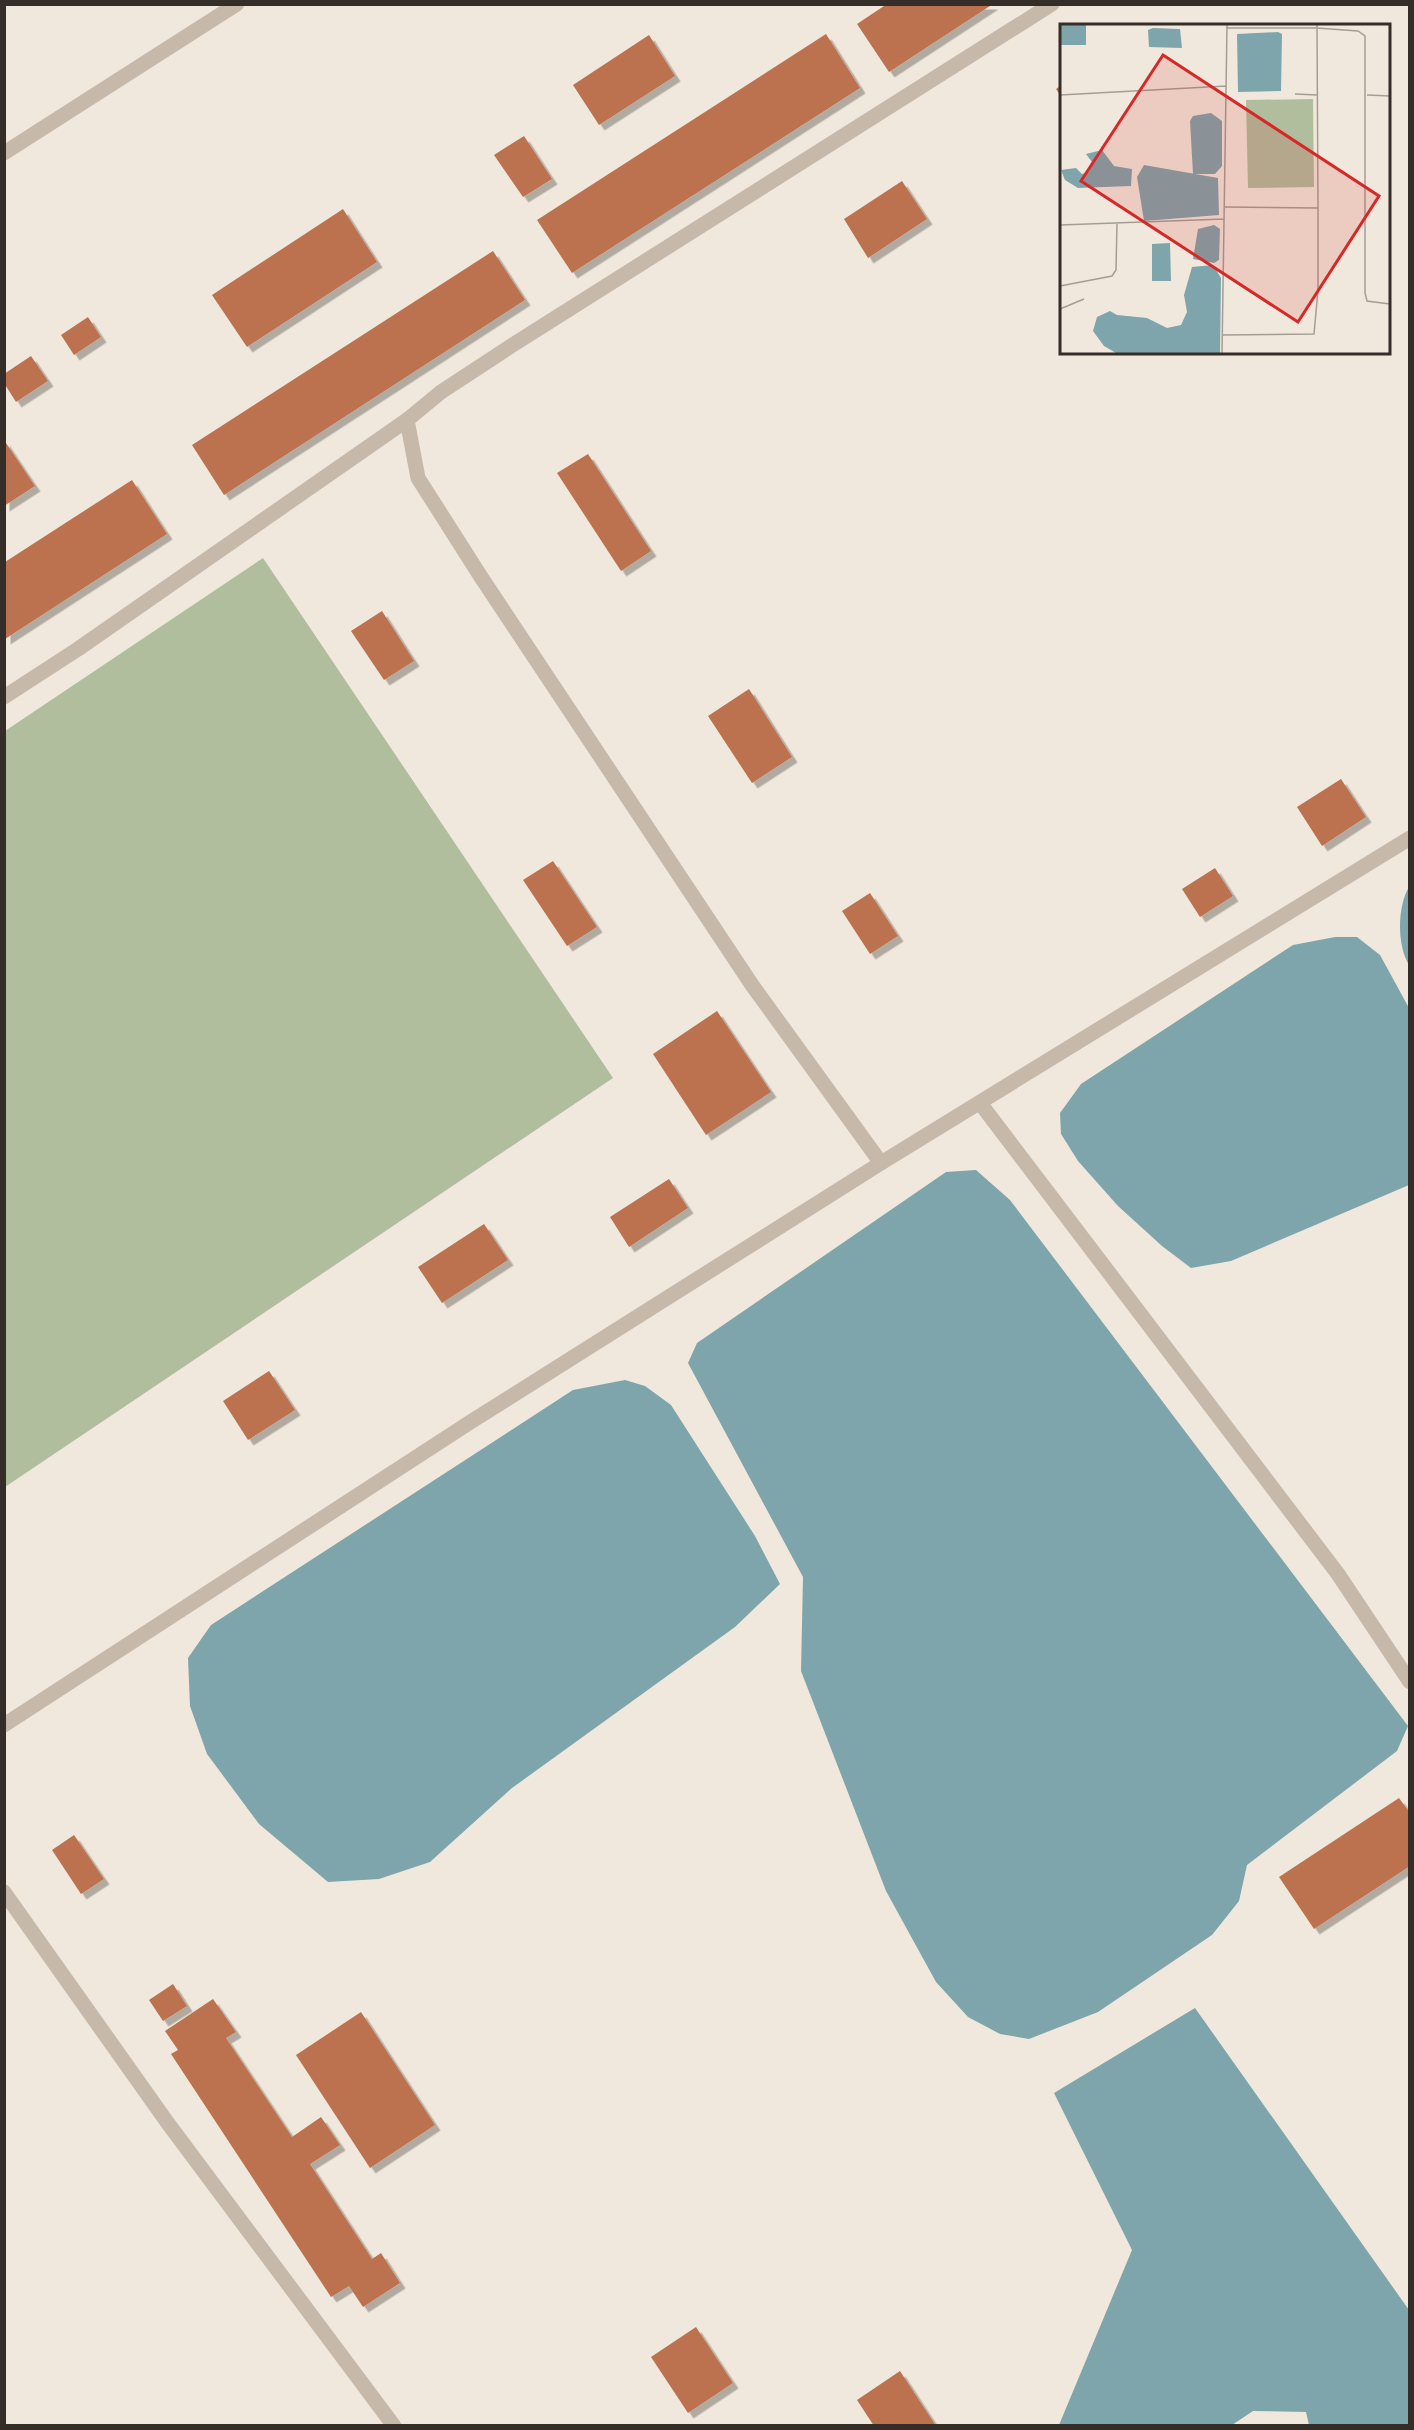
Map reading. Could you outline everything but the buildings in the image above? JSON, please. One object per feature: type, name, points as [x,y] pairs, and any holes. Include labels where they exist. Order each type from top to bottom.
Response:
[{"type":"lane","points":[[4,153],[237,4]]},
{"type":"lane","points":[[4,697],[78,649],[511,346],[1052,4]]},
{"type":"lane","points":[[407,420],[418,477],[481,576],[753,985],[881,1163]]},
{"type":"lane","points":[[4,1725],[471,1421],[881,1163],[1410,838]]},
{"type":"lane","points":[[980,1103],[1338,1574],[1410,1682]]},
{"type":"lane","points":[[4,1892],[167,2122],[394,2426]]},
{"type":"green space","points":[[263,558],[613,1078],[5,1487],[5,731]]},
{"type":"water","points":[[1409,887],[1409,965],[1402,948],[1400,926],[1402,905]]},
{"type":"water","points":[[1335,937],[1357,937],[1380,955],[1409,1008],[1409,1185],[1231,1261],[1191,1268],[1162,1246],[1118,1206],[1078,1161],[1061,1134],[1060,1113],[1081,1084],[1293,945]]},
{"type":"water","points":[[976,1170],[1010,1200],[1408,1726],[1397,1751],[1247,1865],[1239,1901],[1212,1935],[1098,2012],[1029,2039],[1000,2034],[968,2017],[936,1982],[886,1891],[801,1671],[803,1577],[688,1363],[697,1343],[946,1172]]},
{"type":"water","points":[[625,1380],[645,1386],[671,1405],[755,1536],[780,1584],[735,1627],[512,1788],[430,1862],[379,1879],[328,1882],[259,1824],[207,1754],[190,1706],[188,1658],[211,1625],[573,1390]]},
{"type":"water","points":[[1195,2008],[1409,2310],[1409,2425],[1309,2425],[1306,2412],[1253,2411],[1232,2425],[1059,2425],[1132,2250],[1054,2093]]}]
